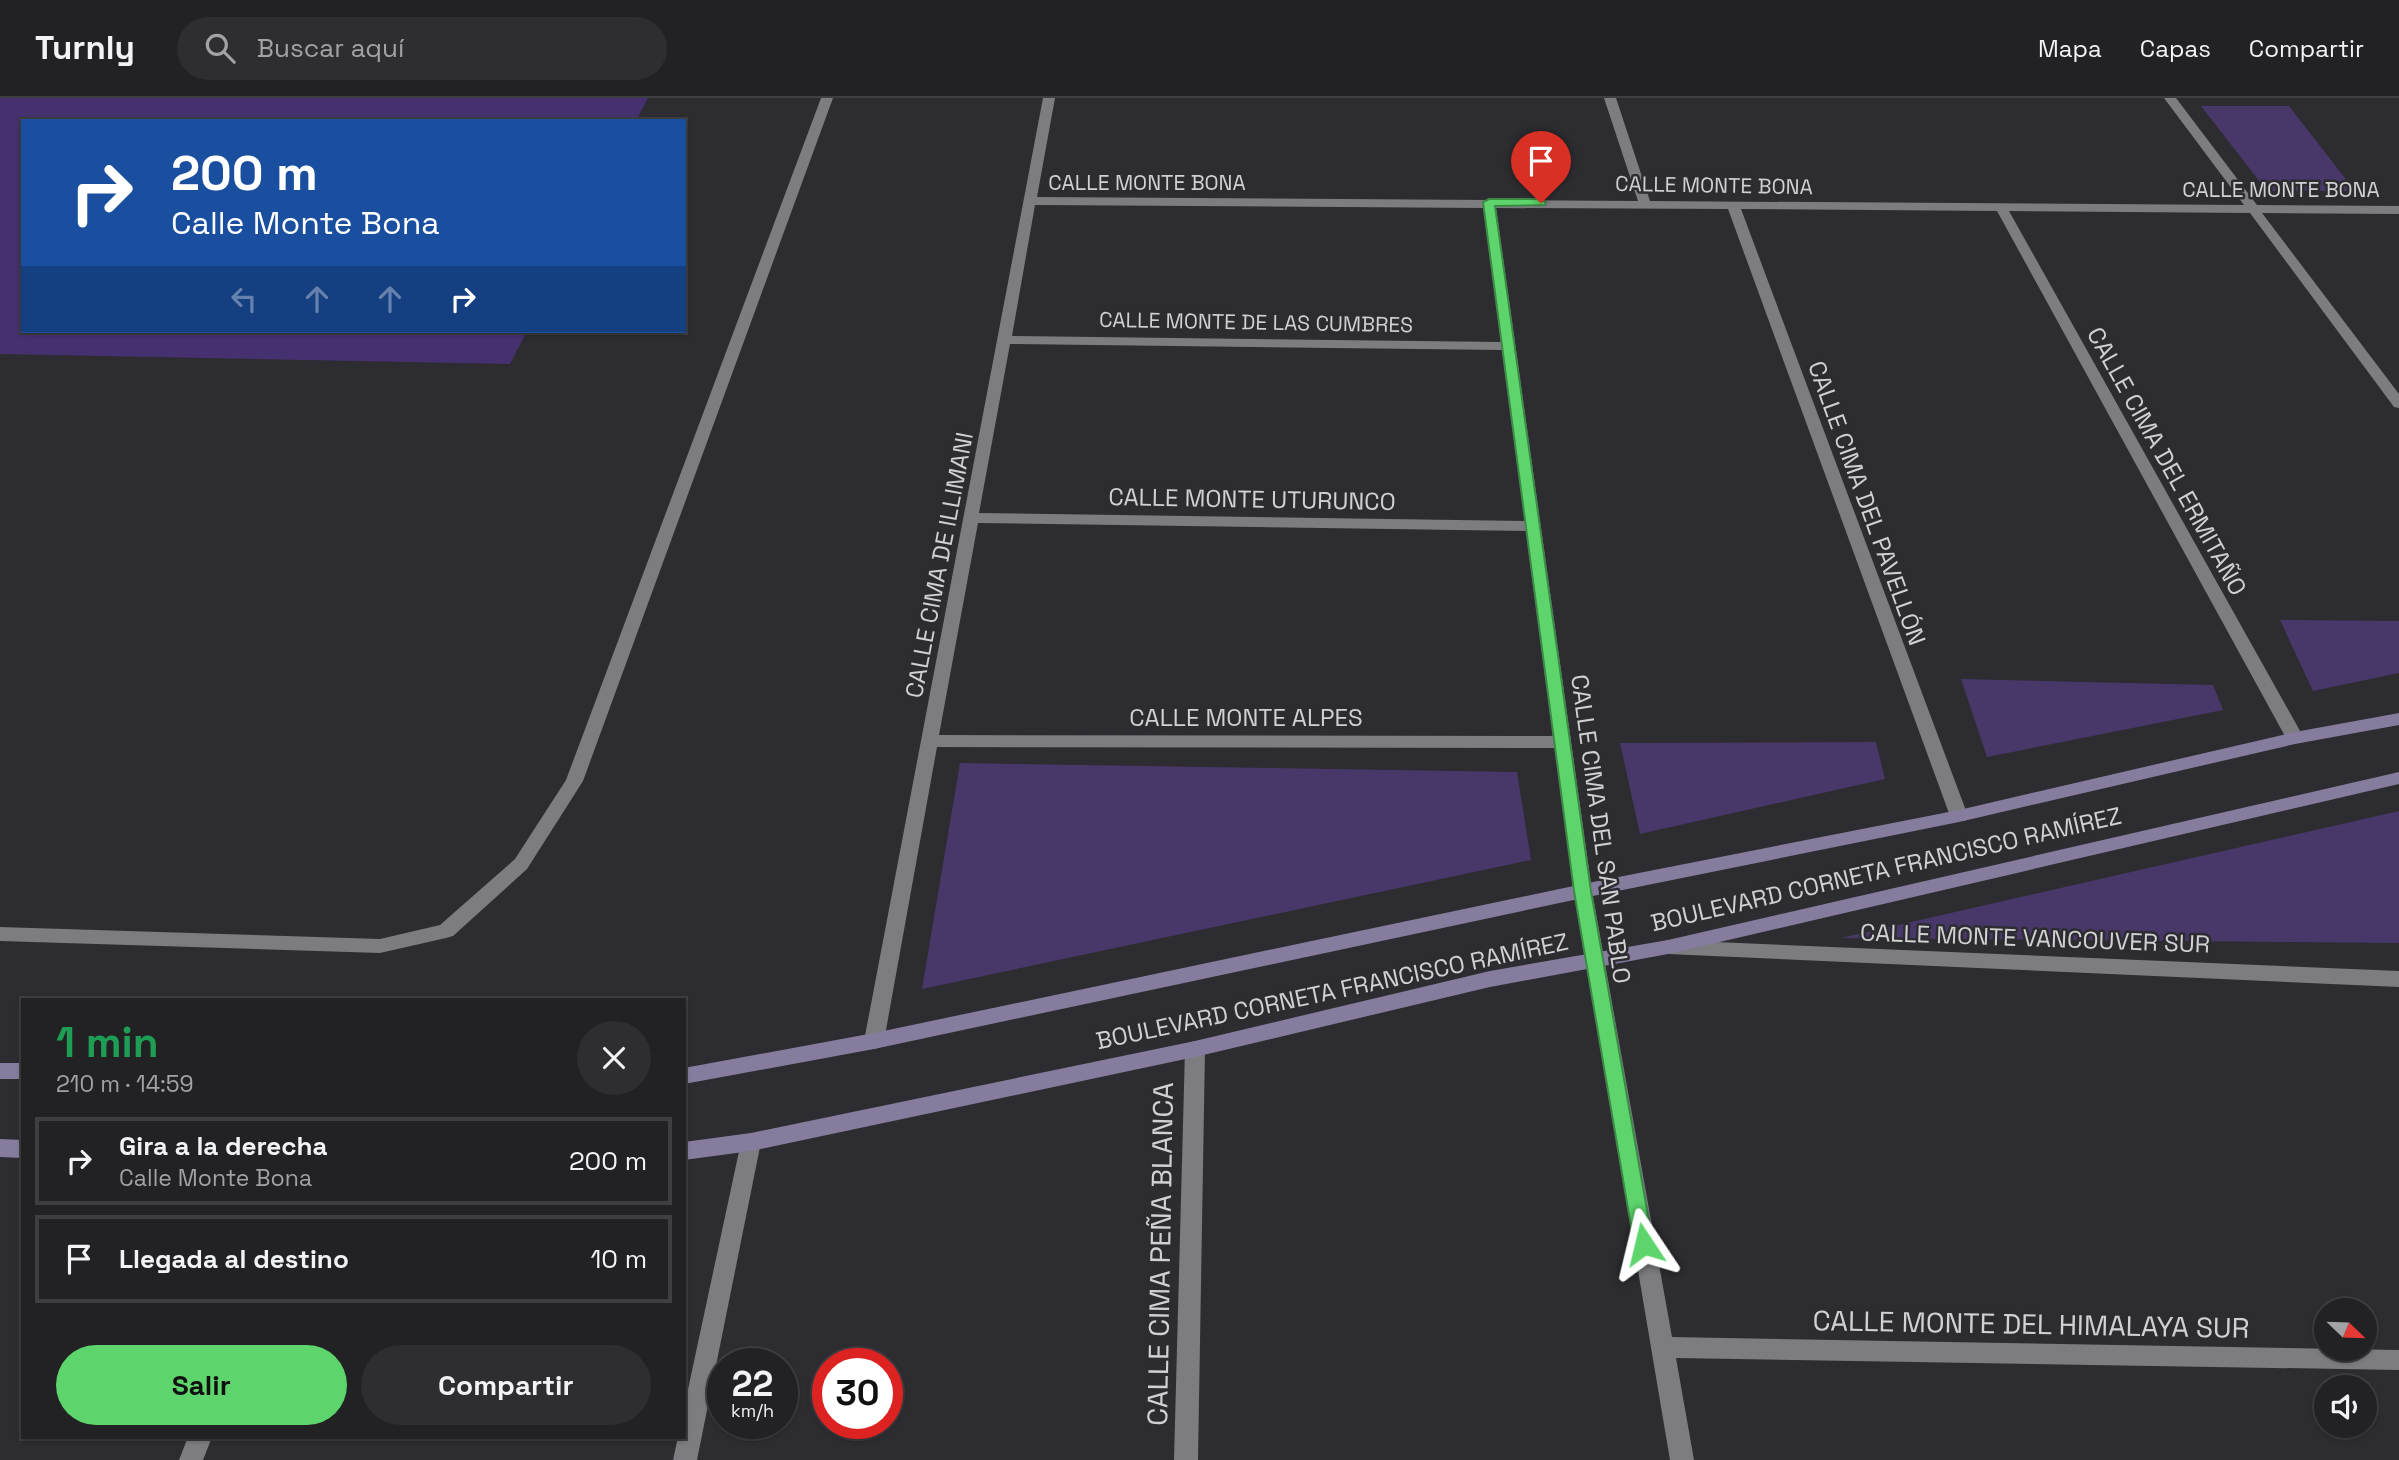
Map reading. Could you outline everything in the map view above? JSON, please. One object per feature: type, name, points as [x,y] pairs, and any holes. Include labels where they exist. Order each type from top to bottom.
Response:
[{"type":"street","points":[[0,934],[380,946],[446,931],[521,864],[574,781],[827,98]]},
{"type":"street","name":"CALLE CIMA DE ILLIMANI","points":[[874,1041],[1049,98]]},
{"type":"street","points":[[1610,98],[1645,204]]},
{"type":"street","points":[[2170,98],[2399,404]]},
{"type":"street","name":"CALLE MONTE BONA","points":[[1030,201],[2399,210]]},
{"type":"street","name":"CALLE CIMA DEL SAN PABLO","points":[[1489,202],[1593,961],[1682,1460]]},
{"type":"street","name":"CALLE CIMA DEL PAVELLÓN","points":[[1733,205],[1959,816]]},
{"type":"street","name":"CALLE CIMA DEL ERMITAÑO","points":[[2000,206],[2295,738]]},
{"type":"street","name":"CALLE MONTE DE LAS CUMBRES","points":[[1004,340],[1509,346]]},
{"type":"street","name":"CALLE MONTE UTURUNCO","points":[[971,518],[1533,526]]},
{"type":"street","name":"BOULEVARD CORNETA FRANCISCO RAMÍREZ","points":[[686,1076],[874,1041],[1583,891],[1959,816],[2295,738],[2399,719]]},
{"type":"street","name":"CALLE MONTE ALPES","points":[[929,741],[1563,742]]},
{"type":"street","name":"BOULEVARD CORNETA FRANCISCO RAMÍREZ","points":[[686,1151],[751,1142],[1195,1049],[1490,979],[1668,947],[2399,779]]},
{"type":"street","name":"CALLE MONTE VANCOUVER SUR","points":[[1668,947],[2399,978]]},
{"type":"street","name":"CALLE CIMA PEÑA BLANCA","points":[[1186,1460],[1195,1049]]},
{"type":"street","points":[[0,1071],[21,1072]]},
{"type":"street","points":[[685,1460],[751,1142]]},
{"type":"street","points":[[0,1148],[21,1149]]},
{"type":"street","name":"CALLE MONTE DEL HIMALAYA SUR","points":[[1662,1347],[2399,1360]]},
{"type":"street","points":[[191,1460],[199,1439]]},
{"type":"shaded area","points":[[2201,106],[2289,106],[2355,191],[2267,191]]},
{"type":"shaded area","points":[[2280,620],[2399,621],[2399,673],[2313,691]]},
{"type":"shaded area","points":[[1961,679],[2213,685],[2223,710],[1987,757]]},
{"type":"shaded area","points":[[1876,742],[1885,779],[1640,834],[1620,743]]},
{"type":"shaded area","points":[[960,763],[1517,772],[1531,860],[922,989]]},
{"type":"shaded area","points":[[2399,811],[2399,943],[1841,938]]},
{"type":"building","points":[[0,98],[648,98],[637,119],[21,119],[21,333],[526,333],[510,364],[0,354]]},
{"type":"route","points":[[1541,203],[1489,202],[1593,961],[1644,1244]]}]
